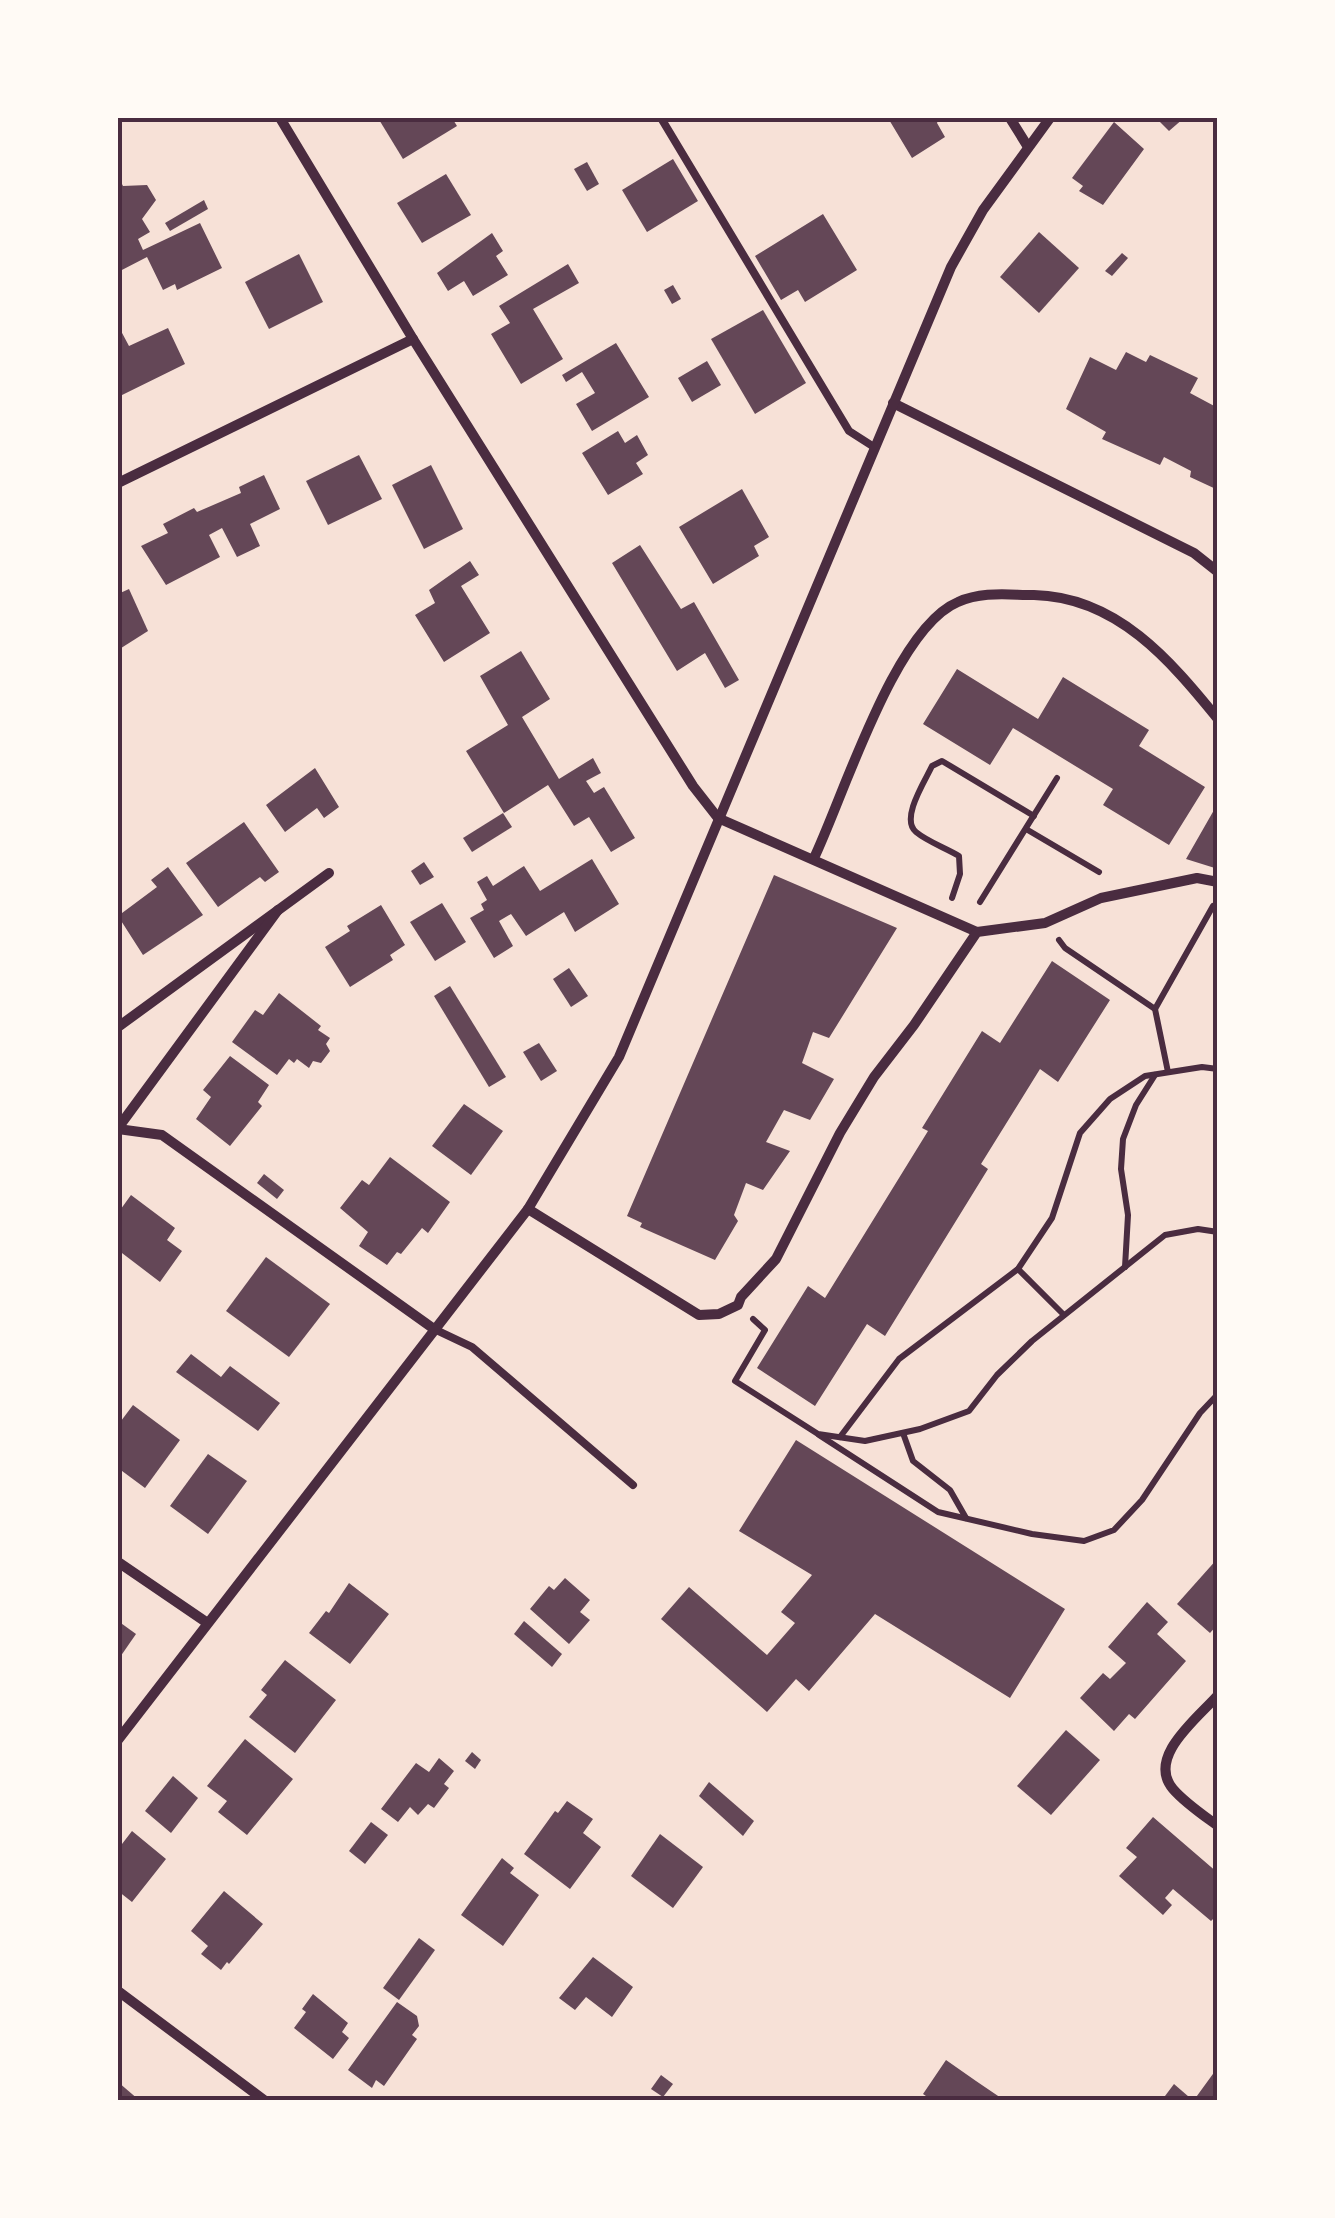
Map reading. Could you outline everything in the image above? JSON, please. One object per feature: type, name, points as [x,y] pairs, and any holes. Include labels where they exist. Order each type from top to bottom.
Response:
[{"type":"street","points":[[280,118],[413,339],[693,786],[718,818],[978,932],[1045,923],[1101,898],[1197,878],[1218,882]]},
{"type":"street","points":[[1010,118],[1028,147]]},
{"type":"street","points":[[118,1740],[528,1209],[619,1057],[951,267],[983,210],[1050,118]]},
{"type":"street","points":[[118,483],[413,339]]},
{"type":"street","points":[[893,403],[1194,553],[1218,572]]},
{"type":"street","points":[[814,858],[892,676],[921,633],[956,602],[978,595],[1045,596],[1110,617],[1140,634],[1165,656],[1218,720]]},
{"type":"street","points":[[118,1027],[329,873]]},
{"type":"street","points":[[278,910],[118,1128],[162,1135],[434,1329]]},
{"type":"street","points":[[528,1209],[699,1315],[719,1314],[738,1306],[776,1259],[840,1133],[874,1077],[978,932]]},
{"type":"street","points":[[118,1562],[206,1622]]},
{"type":"street","points":[[1218,1696],[1169,1750],[1165,1769],[1171,1788],[1218,1826]]},
{"type":"street","points":[[118,1991],[264,2100]]},
{"type":"lane","points":[[661,118],[848,431],[874,447]]},
{"type":"lane","points":[[434,1329],[472,1347],[633,1486]]},
{"type":"path","points":[[948,918],[960,874],[959,856],[914,831],[910,823],[932,766],[942,761],[1034,816]]},
{"type":"path","points":[[980,902],[1057,778]]},
{"type":"path","points":[[1026,829],[1108,877],[1096,882]]},
{"type":"path","points":[[1168,1072],[1155,1009],[1218,898]]},
{"type":"path","points":[[1045,923],[1065,948],[1155,1009]]},
{"type":"path","points":[[840,1437],[899,1359],[1018,1269],[1052,1218],[1080,1133],[1110,1100],[1145,1076],[1202,1067],[1218,1070]]},
{"type":"path","points":[[1125,1267],[1128,1215],[1121,1170],[1122,1139],[1136,1105],[1156,1074]]},
{"type":"path","points":[[818,1434],[864,1441],[968,1412],[1032,1340],[1165,1235],[1198,1229],[1218,1232]]},
{"type":"path","points":[[1018,1269],[1064,1315]]},
{"type":"path","points":[[738,1306],[765,1330],[735,1381],[938,1512],[1032,1534],[1084,1541],[1114,1530],[1142,1500],[1200,1412],[1218,1394]]},
{"type":"path","points":[[903,1433],[913,1460],[950,1490],[967,1519]]},
{"type":"building","points":[[378,118],[452,118],[457,126],[403,159]]},
{"type":"building","points":[[888,118],[939,118],[937,123],[945,137],[912,158]]},
{"type":"building","points":[[1156,118],[1184,118],[1169,131]]},
{"type":"building","points":[[1114,122],[1144,149],[1103,205],[1079,191],[1083,186],[1072,178]]},
{"type":"building","points":[[673,159],[698,201],[647,232],[622,190]]},
{"type":"building","points":[[587,162],[599,184],[587,191],[574,169]]},
{"type":"building","points":[[446,174],[471,215],[422,243],[397,203]]},
{"type":"building","points":[[118,176],[123,186],[147,185],[156,200],[142,219],[150,232],[138,239],[143,250],[200,223],[222,268],[177,290],[175,284],[163,290],[147,257],[118,272]]},
{"type":"building","points":[[204,200],[208,209],[170,231],[165,223]]},
{"type":"building","points":[[823,214],[857,270],[805,302],[798,290],[781,300],[755,256]]},
{"type":"building","points":[[1039,232],[1079,268],[1039,313],[1000,277]]},
{"type":"building","points":[[492,233],[503,251],[496,256],[508,275],[473,296],[464,281],[448,291],[437,273]]},
{"type":"building","points":[[1122,253],[1128,258],[1112,276],[1105,271]]},
{"type":"building","points":[[299,254],[323,302],[269,329],[245,282]]},
{"type":"building","points":[[568,264],[579,283],[533,309],[563,359],[521,384],[491,334],[510,323],[499,306]]},
{"type":"building","points":[[673,285],[681,299],[672,304],[664,290]]},
{"type":"building","points":[[763,310],[806,383],[755,414],[711,339]]},
{"type":"building","points":[[168,328],[185,364],[118,397],[118,333],[121,331],[129,346]]},
{"type":"building","points":[[616,343],[649,397],[592,431],[576,404],[595,393],[582,372],[566,382],[562,375]]},
{"type":"building","points":[[1126,352],[1146,362],[1150,355],[1198,378],[1190,393],[1218,408],[1218,490],[1190,477],[1191,471],[1164,457],[1160,465],[1102,439],[1106,432],[1066,409],[1090,357],[1116,370]]},
{"type":"building","points":[[707,361],[721,385],[692,402],[678,378]]},
{"type":"building","points":[[618,431],[625,443],[637,435],[648,455],[636,463],[643,474],[608,495],[582,453]]},
{"type":"building","points":[[359,455],[382,499],[328,525],[306,481]]},
{"type":"building","points":[[431,465],[463,529],[424,549],[392,485]]},
{"type":"building","points":[[264,475],[280,509],[250,524],[260,546],[237,557],[222,528],[209,535],[220,557],[166,585],[141,546],[168,533],[163,524],[194,508],[197,512],[241,493],[239,487]]},
{"type":"building","points":[[742,489],[769,537],[754,546],[759,556],[713,584],[679,527]]},
{"type":"building","points":[[640,545],[681,609],[694,602],[739,680],[725,688],[705,653],[677,671],[612,563]]},
{"type":"building","points":[[470,561],[479,575],[461,586],[490,633],[444,662],[415,615],[435,603],[429,590]]},
{"type":"building","points":[[129,589],[148,631],[118,650],[118,594]]},
{"type":"building","points":[[521,651],[550,699],[522,717],[559,779],[593,758],[601,773],[586,781],[594,793],[604,787],[635,838],[611,852],[589,817],[574,826],[548,785],[504,813],[466,751],[508,725],[480,676]]},
{"type":"building","points":[[957,669],[1038,719],[1063,677],[1149,730],[1139,746],[1205,787],[1169,845],[1103,805],[1113,789],[1013,728],[990,765],[923,724]]},
{"type":"building","points":[[315,768],[339,807],[324,818],[317,808],[285,832],[266,805]]},
{"type":"building","points":[[1218,803],[1216,840],[1218,869],[1186,859]]},
{"type":"building","points":[[503,813],[512,827],[472,852],[463,838]]},
{"type":"building","points":[[244,822],[279,872],[265,882],[260,877],[218,907],[186,863]]},
{"type":"building","points":[[592,859],[619,904],[575,932],[564,912],[526,936],[511,914],[499,921],[513,946],[494,958],[470,918],[484,910],[481,904],[487,900],[477,882],[487,876],[493,886],[524,866],[540,891]]},
{"type":"building","points":[[424,862],[434,877],[420,885],[411,871]]},
{"type":"building","points":[[168,867],[203,915],[143,955],[118,916],[157,887],[151,880]]},
{"type":"building","points":[[774,875],[897,928],[829,1038],[813,1032],[802,1063],[834,1079],[810,1120],[784,1110],[766,1142],[790,1151],[763,1190],[746,1183],[734,1215],[738,1221],[715,1260],[640,1227],[642,1223],[627,1216]]},
{"type":"building","points":[[442,903],[466,942],[435,961],[410,922]]},
{"type":"building","points":[[381,905],[405,945],[390,955],[393,960],[350,987],[325,947],[350,931],[347,926]]},
{"type":"building","points":[[1052,961],[1110,1000],[1058,1082],[1040,1069],[981,1164],[988,1169],[885,1336],[867,1324],[815,1406],[757,1368],[808,1286],[825,1298],[928,1131],[922,1128],[982,1031],[1000,1043]]},
{"type":"building","points":[[569,968],[588,996],[571,1007],[553,979]]},
{"type":"building","points":[[450,986],[506,1077],[489,1087],[434,996]]},
{"type":"building","points":[[279,993],[321,1026],[318,1030],[330,1038],[326,1044],[330,1051],[321,1063],[313,1061],[309,1068],[297,1059],[294,1063],[289,1059],[277,1075],[232,1042],[255,1010],[263,1015]]},
{"type":"building","points":[[539,1043],[557,1071],[541,1081],[523,1052]]},
{"type":"building","points":[[230,1056],[269,1085],[258,1102],[262,1106],[230,1146],[196,1119],[211,1097],[203,1090]]},
{"type":"building","points":[[464,1104],[503,1131],[471,1175],[432,1146]]},
{"type":"building","points":[[390,1157],[450,1202],[428,1233],[422,1228],[387,1265],[359,1246],[368,1232],[340,1208],[362,1180],[369,1185]]},
{"type":"building","points":[[264,1174],[284,1190],[277,1199],[257,1183]]},
{"type":"building","points":[[131,1195],[175,1228],[167,1240],[182,1251],[160,1282],[118,1250],[118,1213]]},
{"type":"building","points":[[266,1257],[330,1304],[289,1357],[226,1311]]},
{"type":"building","points":[[191,1354],[221,1377],[230,1366],[280,1403],[258,1431],[176,1372]]},
{"type":"building","points":[[133,1405],[180,1440],[145,1488],[118,1468],[118,1425]]},
{"type":"building","points":[[796,1440],[1065,1609],[1010,1698],[875,1614],[809,1691],[796,1679],[767,1712],[661,1619],[689,1587],[767,1655],[795,1623],[781,1612],[812,1575],[739,1531]]},
{"type":"building","points":[[208,1454],[247,1481],[208,1534],[170,1506]]},
{"type":"building","points":[[1218,1558],[1218,1624],[1210,1633],[1177,1604]]},
{"type":"building","points":[[565,1578],[590,1600],[580,1612],[590,1620],[569,1644],[530,1609],[549,1586],[554,1590]]},
{"type":"building","points":[[349,1583],[389,1614],[350,1664],[309,1633],[326,1611],[329,1613]]},
{"type":"building","points":[[1147,1602],[1168,1622],[1157,1634],[1186,1661],[1135,1719],[1129,1714],[1114,1731],[1080,1698],[1103,1673],[1110,1679],[1126,1663],[1108,1647]]},
{"type":"building","points":[[118,1621],[136,1634],[118,1660]]},
{"type":"building","points":[[524,1621],[562,1654],[552,1667],[514,1634]]},
{"type":"building","points":[[285,1660],[336,1700],[295,1753],[249,1717],[267,1695],[261,1690]]},
{"type":"building","points":[[1066,1730],[1100,1760],[1051,1815],[1017,1786]]},
{"type":"building","points":[[245,1739],[293,1779],[247,1835],[218,1812],[227,1801],[207,1786]]},
{"type":"building","points":[[472,1752],[481,1760],[475,1769],[465,1761]]},
{"type":"building","points":[[439,1758],[454,1771],[444,1784],[449,1788],[434,1808],[428,1804],[418,1815],[410,1807],[398,1822],[381,1809],[416,1763],[429,1772]]},
{"type":"building","points":[[173,1776],[198,1798],[171,1833],[145,1811]]},
{"type":"building","points":[[709,1782],[754,1821],[743,1836],[699,1796]]},
{"type":"building","points":[[567,1801],[593,1819],[583,1833],[601,1847],[570,1889],[524,1854],[555,1811],[558,1813]]},
{"type":"building","points":[[1153,1817],[1218,1873],[1218,1914],[1211,1921],[1173,1889],[1165,1898],[1172,1905],[1163,1915],[1119,1876],[1137,1857],[1126,1848]]},
{"type":"building","points":[[371,1822],[388,1835],[365,1864],[349,1851]]},
{"type":"building","points":[[132,1831],[166,1859],[132,1902],[118,1891],[118,1841],[122,1844]]},
{"type":"building","points":[[660,1834],[703,1867],[673,1908],[631,1876]]},
{"type":"building","points":[[502,1858],[514,1868],[510,1873],[539,1895],[503,1946],[461,1915]]},
{"type":"building","points":[[224,1891],[263,1924],[221,1970],[201,1954],[208,1946],[191,1931]]},
{"type":"building","points":[[419,1938],[435,1950],[399,2000],[383,1988]]},
{"type":"building","points":[[593,1957],[633,1987],[612,2017],[586,1997],[575,2010],[559,1998]]},
{"type":"building","points":[[313,1994],[348,2023],[342,2032],[349,2038],[333,2059],[294,2028]]},
{"type":"building","points":[[397,2002],[417,2016],[419,2026],[412,2035],[417,2039],[384,2086],[376,2080],[372,2088],[348,2070]]},
{"type":"building","points":[[946,2060],[1004,2100],[932,2100],[923,2094]]},
{"type":"building","points":[[1218,2067],[1218,2100],[1194,2100]]},
{"type":"building","points":[[661,2075],[673,2084],[663,2097],[651,2089]]},
{"type":"building","points":[[118,2082],[139,2100],[118,2100]]},
{"type":"building","points":[[1174,2084],[1189,2097],[1162,2100]]}]
